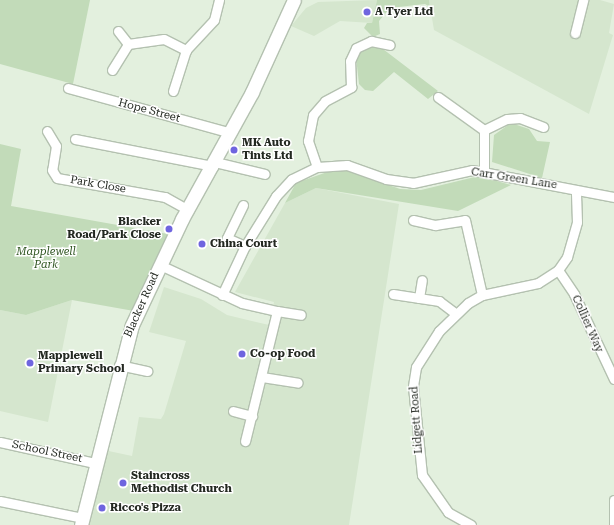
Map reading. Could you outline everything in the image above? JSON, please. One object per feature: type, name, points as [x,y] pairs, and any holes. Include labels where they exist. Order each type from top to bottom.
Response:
[{"type":"main road","name":"Blacker Road","points":[[82,521],[119,365],[132,326],[187,209],[231,133],[286,24],[294,0]]},
{"type":"street","points":[[173,91],[186,50],[214,20],[219,0]]},
{"type":"street","points":[[575,33],[583,0]]},
{"type":"street","points":[[118,31],[128,44]]},
{"type":"street","points":[[128,44],[164,39],[186,50]]},
{"type":"street","points":[[317,166],[308,142],[313,115],[325,101],[351,87],[350,61],[356,48],[371,41],[390,45]]},
{"type":"street","points":[[112,70],[128,44]]},
{"type":"street","name":"Hope Street","points":[[68,88],[231,133]]},
{"type":"street","points":[[438,97],[484,130]]},
{"type":"street","points":[[484,130],[507,119],[520,118],[543,127]]},
{"type":"street","points":[[484,130],[484,172]]},
{"type":"street","name":"Park Close","points":[[47,131],[56,146],[52,170],[57,178],[165,197],[187,209]]},
{"type":"street","points":[[74,139],[265,174]]},
{"type":"street","name":"Carr Green Lane","points":[[222,295],[245,246],[276,196],[292,179],[317,166],[347,165],[413,183],[472,170],[614,196]]},
{"type":"street","name":"Lidgett Road","points":[[471,525],[448,512],[422,475],[413,386],[416,367],[426,349],[456,314],[482,295],[538,283],[558,270],[567,257],[577,222],[576,190]]},
{"type":"street","points":[[243,205],[227,238],[245,246]]},
{"type":"street","points":[[413,220],[434,224],[465,220],[472,262],[482,295]]},
{"type":"street","points":[[160,265],[222,295],[278,311],[301,315]]},
{"type":"street","name":"Collier Way","points":[[558,270],[574,294],[614,379]]},
{"type":"street","points":[[419,298],[422,280]]},
{"type":"street","points":[[393,294],[439,301],[456,314]]},
{"type":"street","points":[[245,441],[278,311]]},
{"type":"street","points":[[119,365],[147,371]]},
{"type":"street","points":[[262,377],[298,383]]},
{"type":"street","points":[[233,411],[252,416]]},
{"type":"street","name":"School Street","points":[[0,442],[95,463]]},
{"type":"street","points":[[614,500],[614,525]]},
{"type":"street","points":[[0,501],[82,521]]},
{"type":"shaded area","points":[[377,0],[372,23],[340,21],[314,36],[291,26],[306,8],[318,2]]},
{"type":"shaded area","points":[[429,0],[600,0],[614,4],[609,33],[613,35],[589,114],[434,30]]},
{"type":"shaded area","points":[[316,188],[399,204],[349,525],[87,525],[104,450],[132,456],[139,417],[161,419],[164,414],[186,341],[149,332],[164,287],[201,299],[227,315],[269,325],[274,302],[235,292],[285,203]]},
{"type":"shaded area","name":"Mapplewell Primary School","points":[[72,300],[48,422],[0,411],[0,310],[26,315]]},
{"type":"green space","points":[[0,0],[90,0],[73,84],[0,64]]},
{"type":"green space","points":[[377,0],[429,0],[430,7],[425,4],[390,8],[379,21],[380,34],[373,37],[364,28],[367,23],[372,23]]},
{"type":"green space","points":[[367,45],[379,46],[438,91],[428,99],[394,72],[373,91],[365,90],[359,84],[356,57]]},
{"type":"green space","points":[[511,123],[529,129],[537,141],[550,142],[542,178],[492,162],[494,135]]},
{"type":"green space","name":"Mapplewell Park","points":[[0,144],[21,149],[11,206],[168,234],[134,311],[72,300],[26,315],[0,310]]},
{"type":"green space","points":[[333,170],[349,171],[400,189],[421,190],[479,176],[511,185],[458,211],[316,188],[285,203],[296,183]]},
{"type":"place","name":"A Tyer Ltd","points":[[367,12]]},
{"type":"place","name":"MK Auto Tints Ltd","points":[[234,150]]},
{"type":"place","name":"Blacker Road/Park Close","points":[[169,229]]},
{"type":"place","name":"China Court","points":[[202,244]]},
{"type":"place","name":"Co-op Food","points":[[242,354]]},
{"type":"place","name":"Mapplewell Primary School","points":[[30,363]]},
{"type":"place","name":"Staincross Methodist Church","points":[[123,483]]},
{"type":"place","name":"Ricco's Pizza","points":[[102,508]]}]
